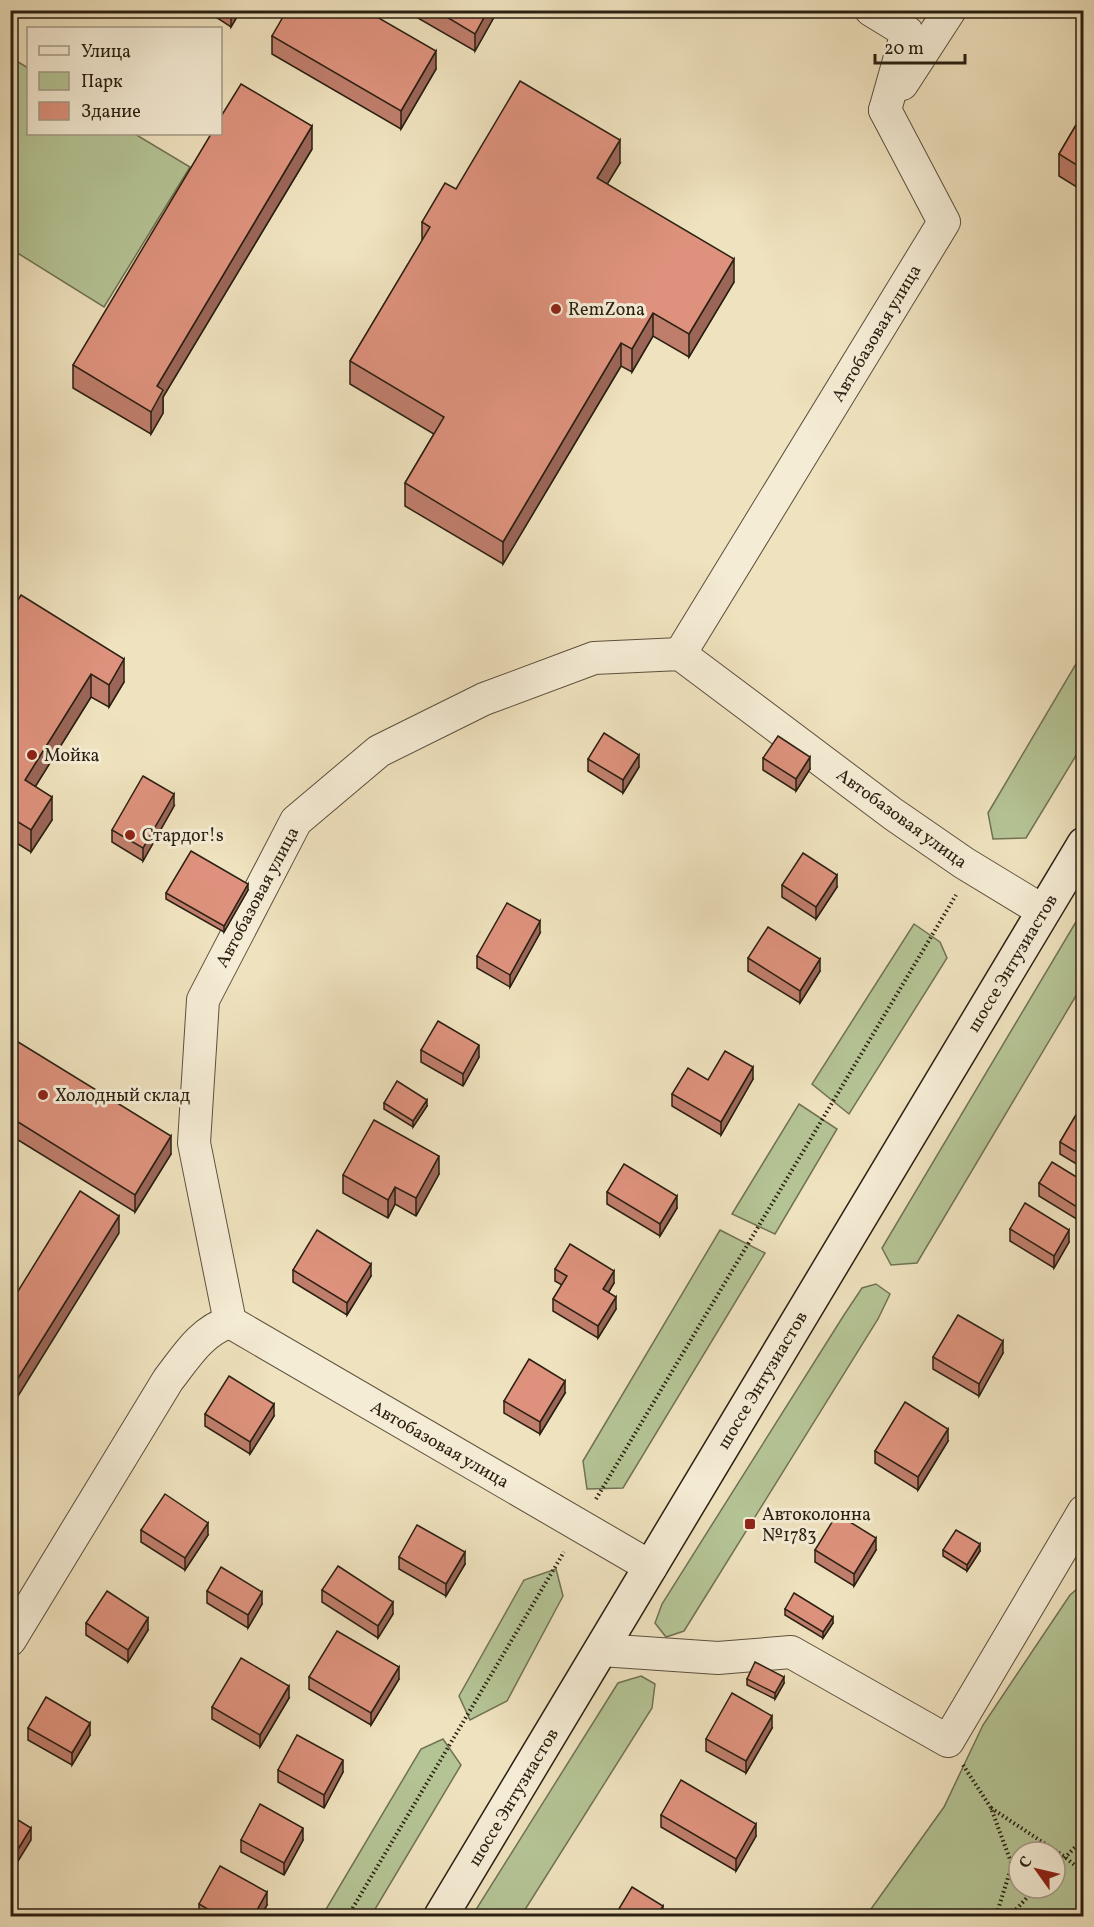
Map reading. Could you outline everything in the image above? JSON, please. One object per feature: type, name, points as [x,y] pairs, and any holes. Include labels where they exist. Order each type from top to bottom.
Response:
[{"type":"main road","name":"шоссе Энтузиастов","points":[[441,1917],[1083,844]]},
{"type":"street","points":[[871,10],[907,32],[885,110]]},
{"type":"street","points":[[885,110],[950,10]]},
{"type":"street","name":"Автобазовая улица","points":[[680,654],[944,222],[885,110]]},
{"type":"street","name":"Автобазовая улица","points":[[651,1567],[230,1322],[194,1143],[203,1000],[296,821],[380,752],[484,699],[594,658],[680,654],[893,814],[972,868],[1043,911]]},
{"type":"street","points":[[10,1640],[168,1380],[198,1342],[219,1325],[230,1322]]},
{"type":"street","points":[[601,1650],[718,1658],[791,1652],[948,1741],[1083,1511]]},
{"type":"path","points":[[348,1917],[972,868]]},
{"type":"path","points":[[948,1741],[991,1808],[1012,1865],[996,1917]]},
{"type":"path","points":[[991,1808],[1039,1840]]},
{"type":"path","points":[[1067,1855],[1083,1838]]},
{"type":"path","points":[[1067,1859],[1083,1873]]},
{"type":"path","points":[[1010,1917],[1025,1900]]},
{"type":"green space","points":[[10,57],[27,67],[27,135],[137,135],[190,167],[104,307],[11,249]]},
{"type":"green space","points":[[1083,652],[1083,744],[1026,838],[993,839],[988,813]]},
{"type":"green space","points":[[1083,910],[1083,984],[917,1263],[891,1265],[882,1248]]},
{"type":"green space","points":[[914,924],[940,942],[947,958],[849,1114],[812,1084]]},
{"type":"green space","points":[[799,1104],[837,1129],[775,1234],[732,1214]]},
{"type":"green space","points":[[720,1230],[765,1253],[623,1488],[587,1489],[583,1461]]},
{"type":"green space","points":[[876,1284],[890,1294],[878,1319],[684,1631],[666,1637],[655,1623],[662,1604],[862,1288]]},
{"type":"green space","points":[[556,1569],[563,1596],[507,1701],[470,1720],[459,1696],[524,1580]]},
{"type":"green space","points":[[1083,1584],[1083,1916],[866,1916],[944,1807],[983,1725],[1070,1595]]},
{"type":"green space","points":[[641,1676],[655,1684],[652,1708],[521,1916],[472,1916],[618,1683]]},
{"type":"green space","points":[[443,1739],[461,1765],[371,1916],[322,1916],[421,1749]]},
{"type":"building","points":[[287,10],[365,10],[436,51],[401,111],[272,36]]},
{"type":"building","points":[[435,10],[488,10],[475,34]]},
{"type":"building","name":"RemZona","points":[[520,81],[620,140],[597,178],[734,259],[689,334],[653,313],[632,349],[621,343],[503,542],[405,483],[444,417],[350,361],[430,227],[422,222],[445,183],[456,189]]},
{"type":"building","points":[[241,84],[312,126],[157,386],[163,390],[151,412],[73,365],[210,135],[222,135],[222,115]]},
{"type":"building","points":[[1083,113],[1083,169],[1059,154]]},
{"type":"building","name":"Мойка","points":[[21,595],[124,659],[109,685],[91,674],[25,780],[52,797],[31,830],[10,817],[10,613]]},
{"type":"building","points":[[604,733],[639,755],[623,780],[588,759]]},
{"type":"building","points":[[778,736],[810,757],[796,779],[763,758]]},
{"type":"building","points":[[143,776],[174,794],[143,848],[112,830]]},
{"type":"building","points":[[191,851],[248,884],[224,926],[166,893]]},
{"type":"building","points":[[803,853],[837,875],[816,907],[782,885]]},
{"type":"building","points":[[507,903],[540,921],[510,975],[477,956]]},
{"type":"building","points":[[768,927],[820,959],[800,991],[748,958]]},
{"type":"building","points":[[438,1021],[479,1045],[463,1074],[421,1050]]},
{"type":"building","name":"Холодный склад","points":[[10,1037],[171,1136],[135,1195],[10,1117]]},
{"type":"building","points":[[725,1051],[753,1067],[721,1122],[672,1094],[688,1068],[708,1080]]},
{"type":"building","points":[[397,1081],[427,1100],[413,1121],[384,1103]]},
{"type":"building","points":[[1083,1103],[1083,1156],[1060,1142]]},
{"type":"building","points":[[374,1120],[439,1156],[416,1198],[395,1187],[388,1200],[343,1175]]},
{"type":"building","points":[[1052,1162],[1083,1181],[1083,1211],[1039,1183]]},
{"type":"building","points":[[624,1164],[677,1196],[660,1224],[607,1192]]},
{"type":"building","points":[[80,1191],[119,1216],[10,1391],[10,1304]]},
{"type":"building","points":[[1025,1203],[1069,1230],[1054,1256],[1010,1229]]},
{"type":"building","points":[[317,1230],[371,1264],[347,1303],[293,1270]]},
{"type":"building","points":[[570,1244],[614,1271],[603,1289],[616,1297],[598,1326],[553,1299],[567,1276],[555,1269]]},
{"type":"building","points":[[958,1315],[1003,1341],[979,1384],[933,1357]]},
{"type":"building","points":[[529,1359],[565,1381],[540,1422],[504,1401]]},
{"type":"building","points":[[229,1376],[274,1404],[250,1442],[205,1414]]},
{"type":"building","points":[[905,1402],[948,1429],[918,1477],[875,1451]]},
{"type":"building","points":[[165,1494],[208,1523],[185,1558],[141,1530]]},
{"type":"building","points":[[837,1514],[876,1538],[854,1574],[815,1550]]},
{"type":"building","points":[[417,1525],[465,1552],[446,1584],[399,1557]]},
{"type":"building","points":[[956,1530],[980,1544],[967,1565],[943,1550]]},
{"type":"building","points":[[338,1566],[393,1602],[378,1626],[322,1590]]},
{"type":"building","points":[[221,1567],[262,1592],[248,1615],[207,1591]]},
{"type":"building","points":[[107,1591],[148,1618],[128,1650],[86,1623]]},
{"type":"building","points":[[794,1593],[833,1617],[823,1632],[785,1609]]},
{"type":"building","points":[[337,1631],[399,1667],[371,1713],[309,1677]]},
{"type":"building","points":[[241,1658],[289,1686],[260,1735],[212,1707]]},
{"type":"building","points":[[755,1662],[784,1677],[775,1693],[747,1679]]},
{"type":"building","points":[[732,1693],[772,1716],[746,1761],[706,1739]]},
{"type":"building","points":[[46,1697],[90,1723],[72,1753],[28,1728]]},
{"type":"building","points":[[297,1735],[343,1760],[324,1795],[278,1770]]},
{"type":"building","points":[[681,1780],[756,1824],[736,1859],[661,1815]]},
{"type":"building","points":[[260,1804],[303,1828],[284,1863],[241,1840]]},
{"type":"building","points":[[10,1815],[31,1828],[10,1862]]},
{"type":"building","points":[[220,1866],[267,1892],[253,1917],[221,1917],[199,1904]]},
{"type":"building","points":[[632,1887],[663,1906],[656,1917],[614,1917]]},
{"type":"building","points":[[181,1911],[190,1917],[178,1917]]},
{"type":"place","name":"RemZona","points":[[556,309]]},
{"type":"place","name":"Мойка","points":[[32,755]]},
{"type":"place","name":"Стардог!s","points":[[130,835]]},
{"type":"place","name":"Холодный склад","points":[[43,1095]]},
{"type":"place","name":"Автоколонна №1783","points":[[750,1524]]}]
